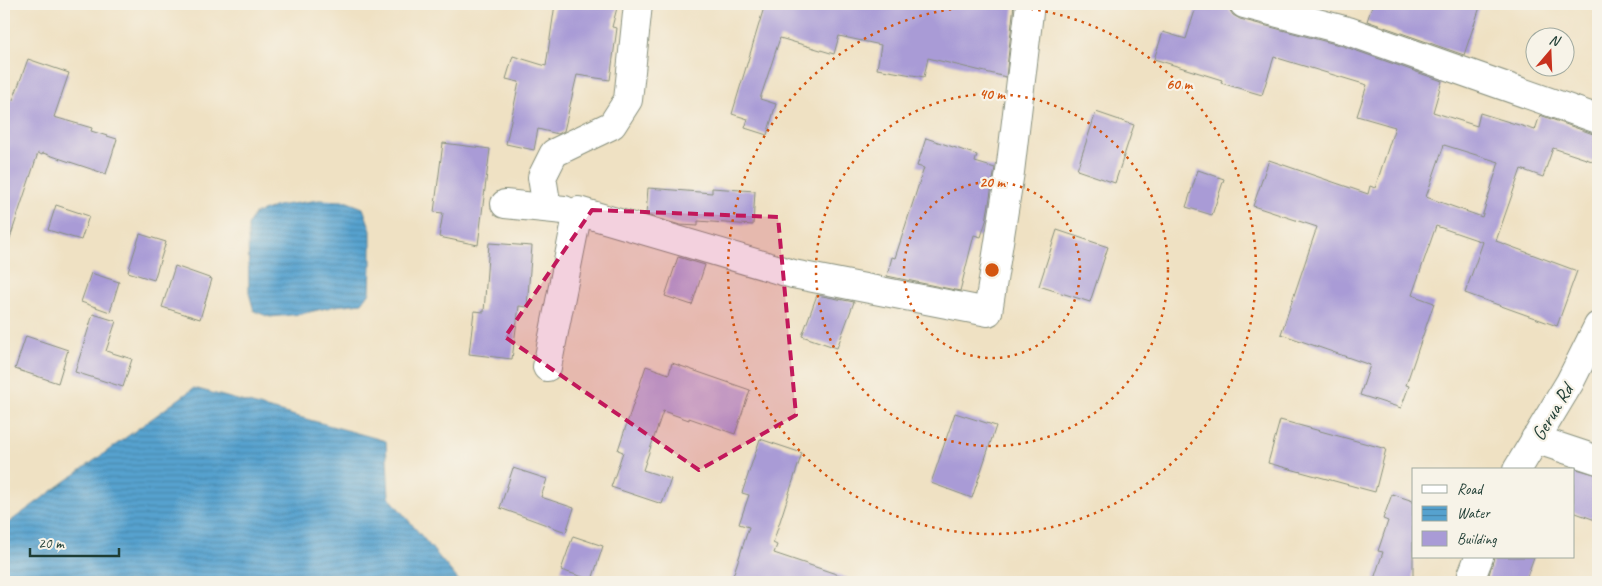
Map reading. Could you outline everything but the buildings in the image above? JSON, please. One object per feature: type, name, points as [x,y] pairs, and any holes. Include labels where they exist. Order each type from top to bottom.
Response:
[{"type":"street","points":[[548,208],[542,177],[554,153],[612,125],[628,100],[638,4]]},
{"type":"street","points":[[505,204],[578,211],[793,274],[988,312],[1010,172],[1030,4]]},
{"type":"street","points":[[1244,4],[1348,31],[1598,119]]},
{"type":"street","points":[[547,367],[578,211]]},
{"type":"street","name":"Gerua Rd","points":[[1518,468],[1570,382],[1598,326]]},
{"type":"street","points":[[1535,439],[1598,460]]},
{"type":"street","points":[[1471,582],[1479,558]]},
{"type":"highlighted area","points":[[592,210],[778,217],[796,415],[699,470],[505,337]]},
{"type":"water","points":[[319,200],[345,201],[363,208],[371,230],[370,292],[362,303],[335,306],[301,314],[270,317],[254,311],[249,293],[248,226],[254,214],[277,206]]},
{"type":"water","points":[[194,388],[386,441],[389,497],[460,582],[4,582],[4,526]]}]
